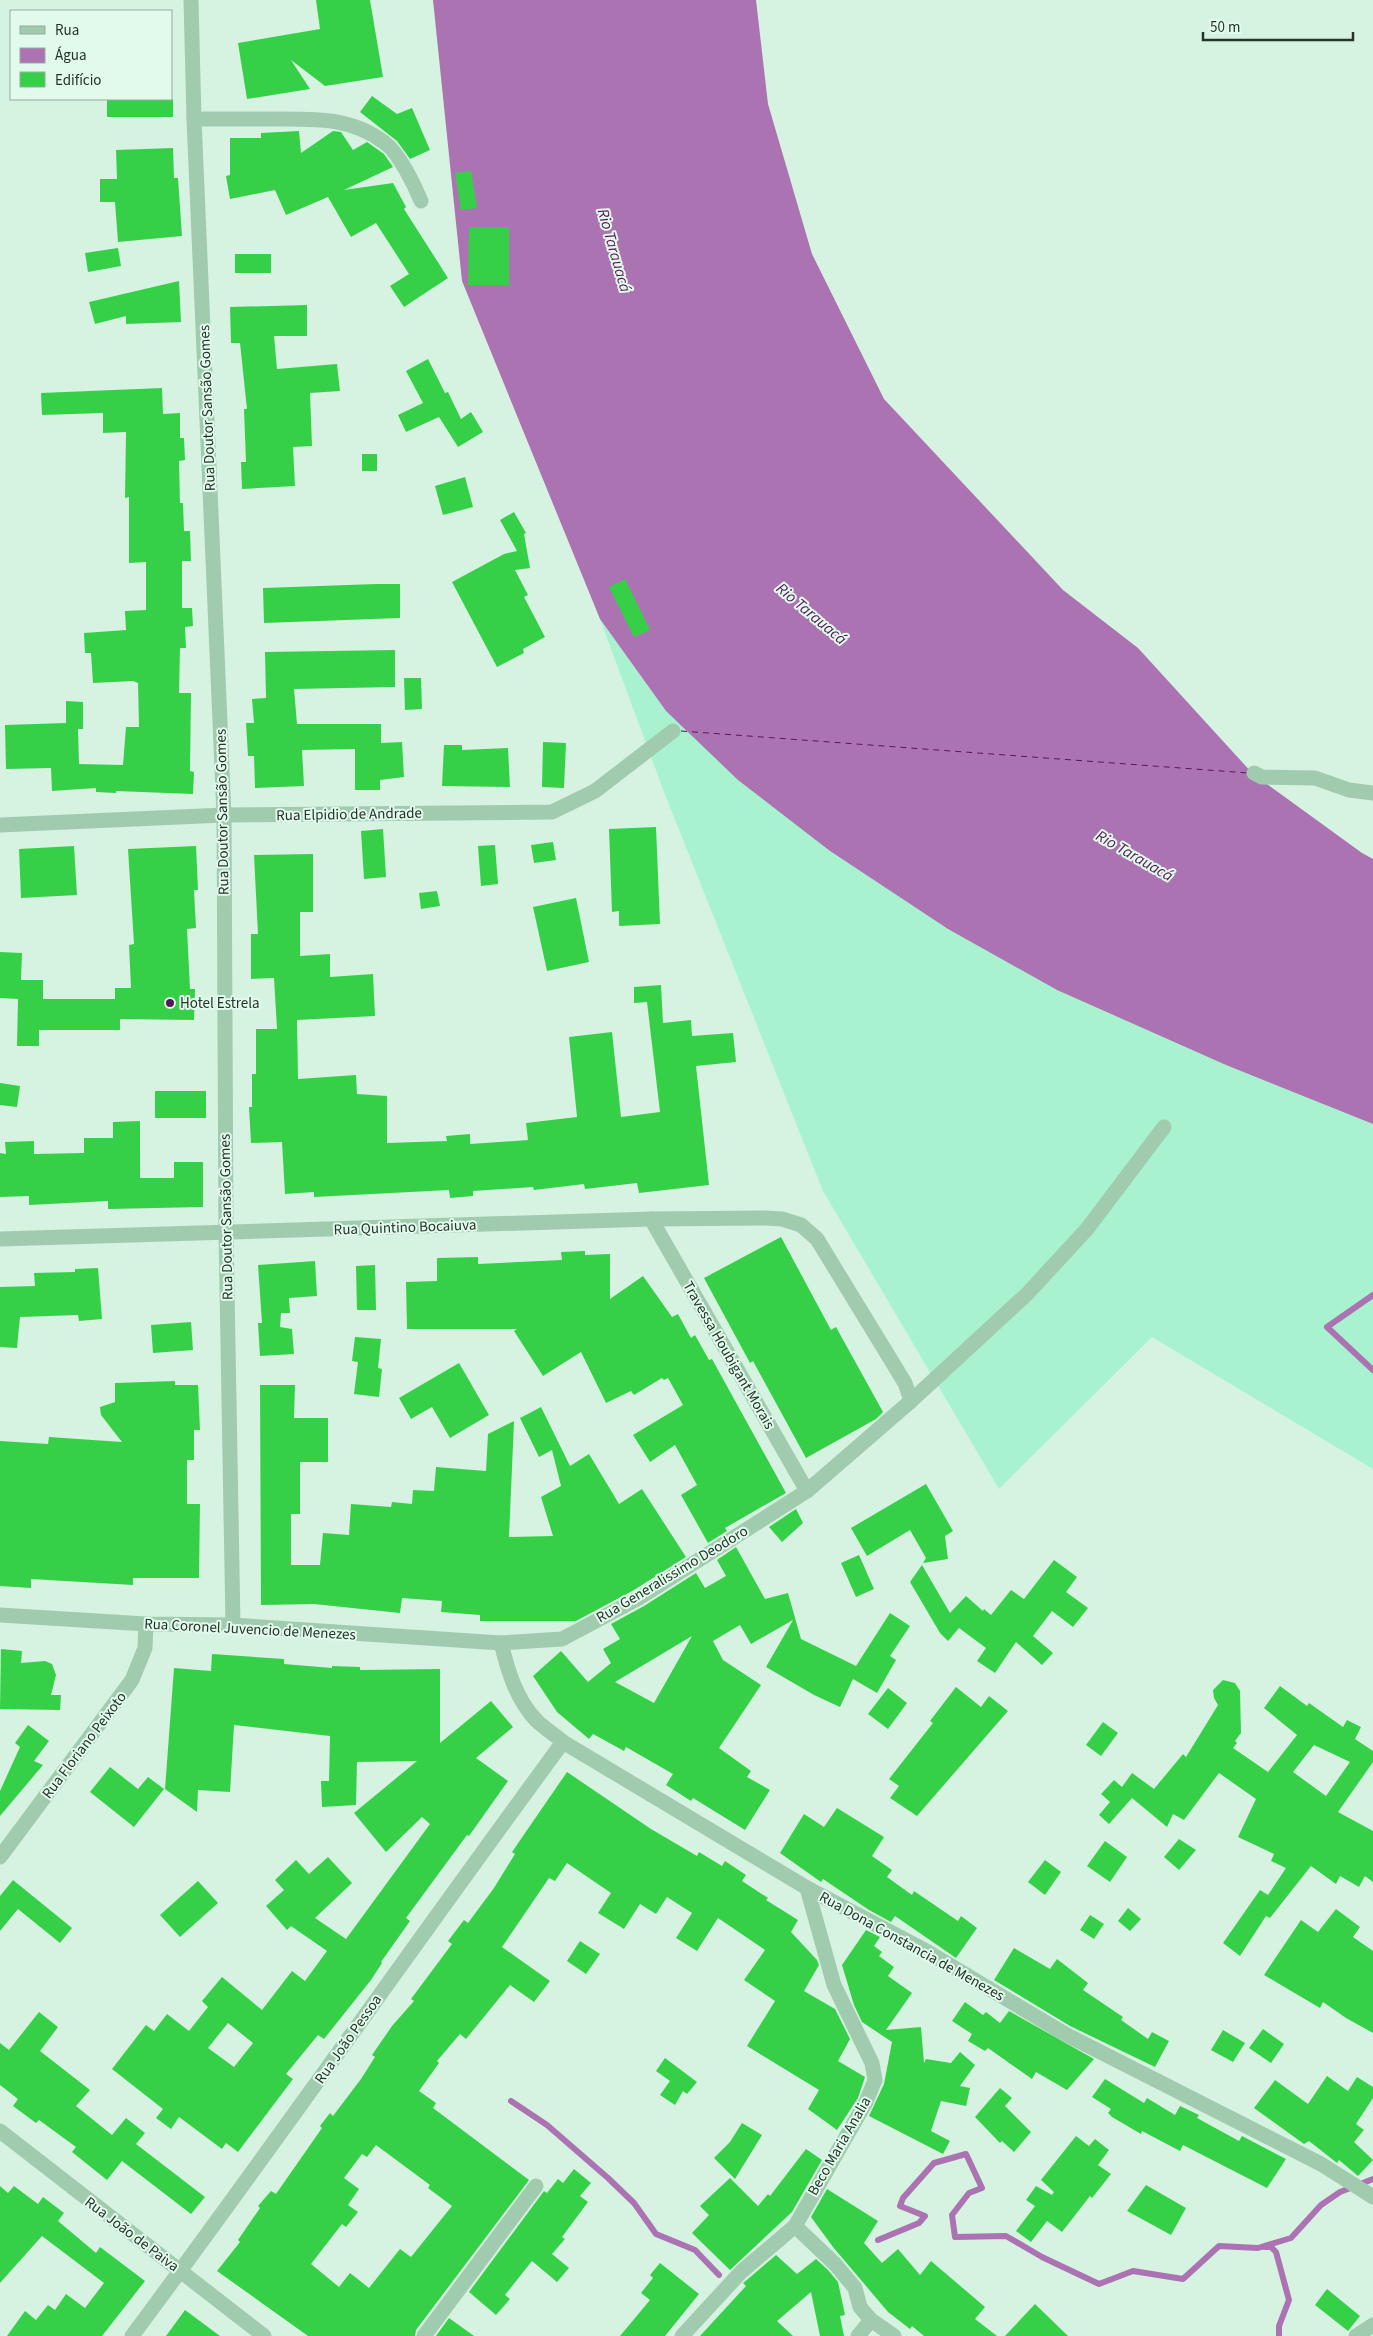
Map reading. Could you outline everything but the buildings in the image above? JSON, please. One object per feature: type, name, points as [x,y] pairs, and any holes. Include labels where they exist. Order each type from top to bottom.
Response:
[{"type":"street","name":"Rua Doutor Sansão Gomes","points":[[191,0],[194,119],[224,815],[226,1232],[233,1625]]},
{"type":"street","points":[[194,119],[315,118],[338,121],[359,127],[387,144],[412,180],[421,201]]},
{"type":"street","name":"Rua Elpidio de Andrade","points":[[0,825],[224,815],[552,812],[595,791],[673,731]]},
{"type":"street","points":[[1254,773],[1262,777],[1315,778],[1349,790],[1373,793]]},
{"type":"street","name":"Rua Generalissimo Deodoro","points":[[501,1643],[562,1638],[639,1598],[807,1491],[911,1400],[1050,1271],[1106,1204],[1164,1126]]},
{"type":"street","name":"Rua Quintino Bocaiuva","points":[[0,1239],[651,1219],[782,1219],[808,1228],[817,1239],[906,1383],[911,1400]]},
{"type":"street","name":"Travessa Houbigant Morais","points":[[651,1219],[807,1491]]},
{"type":"street","name":"Rua Coronel Juvencio de Menezes","points":[[0,1615],[146,1624],[233,1625],[501,1643]]},
{"type":"street","name":"Rua Floriano Peixoto","points":[[0,1858],[132,1680],[145,1648],[146,1624]]},
{"type":"street","name":"Rua Dona Constancia de Menezes","points":[[501,1643],[509,1677],[523,1701],[536,1720],[564,1742],[807,1888],[928,1952],[1065,2034],[1297,2151],[1348,2180],[1373,2197]]},
{"type":"street","name":"Rua João Pessoa","points":[[132,2336],[564,1742]]},
{"type":"street","name":"Beco Maria Analia","points":[[682,2336],[741,2272],[795,2226],[866,2102],[875,2080],[872,2063],[834,1985],[807,1888]]},
{"type":"street","name":"Rua João de Paiva","points":[[0,2131],[264,2336]]},
{"type":"street","points":[[424,2336],[536,2186]]},
{"type":"street","points":[[795,2226],[835,2264],[855,2288],[860,2307],[871,2320],[894,2336]]},
{"type":"street","points":[[858,2336],[871,2320]]},
{"type":"street","points":[[1356,2336],[1373,2325]]},
{"type":"sand","points":[[600,619],[666,711],[830,851],[948,929],[1057,990],[1226,1065],[1373,1124],[1373,1469],[1152,1337],[999,1489],[823,1191],[664,792]]},
{"type":"water","name":"Rio Tarauacá","points":[[433,0],[756,0],[768,104],[812,254],[884,399],[1063,590],[1138,648],[1253,774],[1373,859],[1373,1124],[1226,1065],[1057,990],[948,929],[830,851],[738,780],[666,711],[600,619],[462,281]]},
{"type":"waterway","points":[[1373,1295],[1327,1327],[1373,1370]]},
{"type":"waterway","points":[[511,2101],[547,2125],[608,2178],[634,2203],[656,2234],[695,2250],[719,2275]]},
{"type":"waterway","points":[[878,2240],[919,2223],[925,2216],[900,2206],[903,2198],[934,2163],[966,2154],[982,2188],[969,2193],[952,2215],[955,2237],[1006,2236],[1042,2257],[1099,2284],[1133,2271],[1183,2279],[1219,2246],[1258,2248],[1291,2238],[1321,2205],[1340,2192],[1373,2179]]},
{"type":"waterway","points":[[1265,2247],[1271,2247],[1276,2252],[1289,2300],[1279,2326],[1279,2336]]},
{"type":"ferry route","points":[[681,731],[1248,773]]},
{"type":"place","name":"Hotel Estrela","points":[[170,1003]]}]
